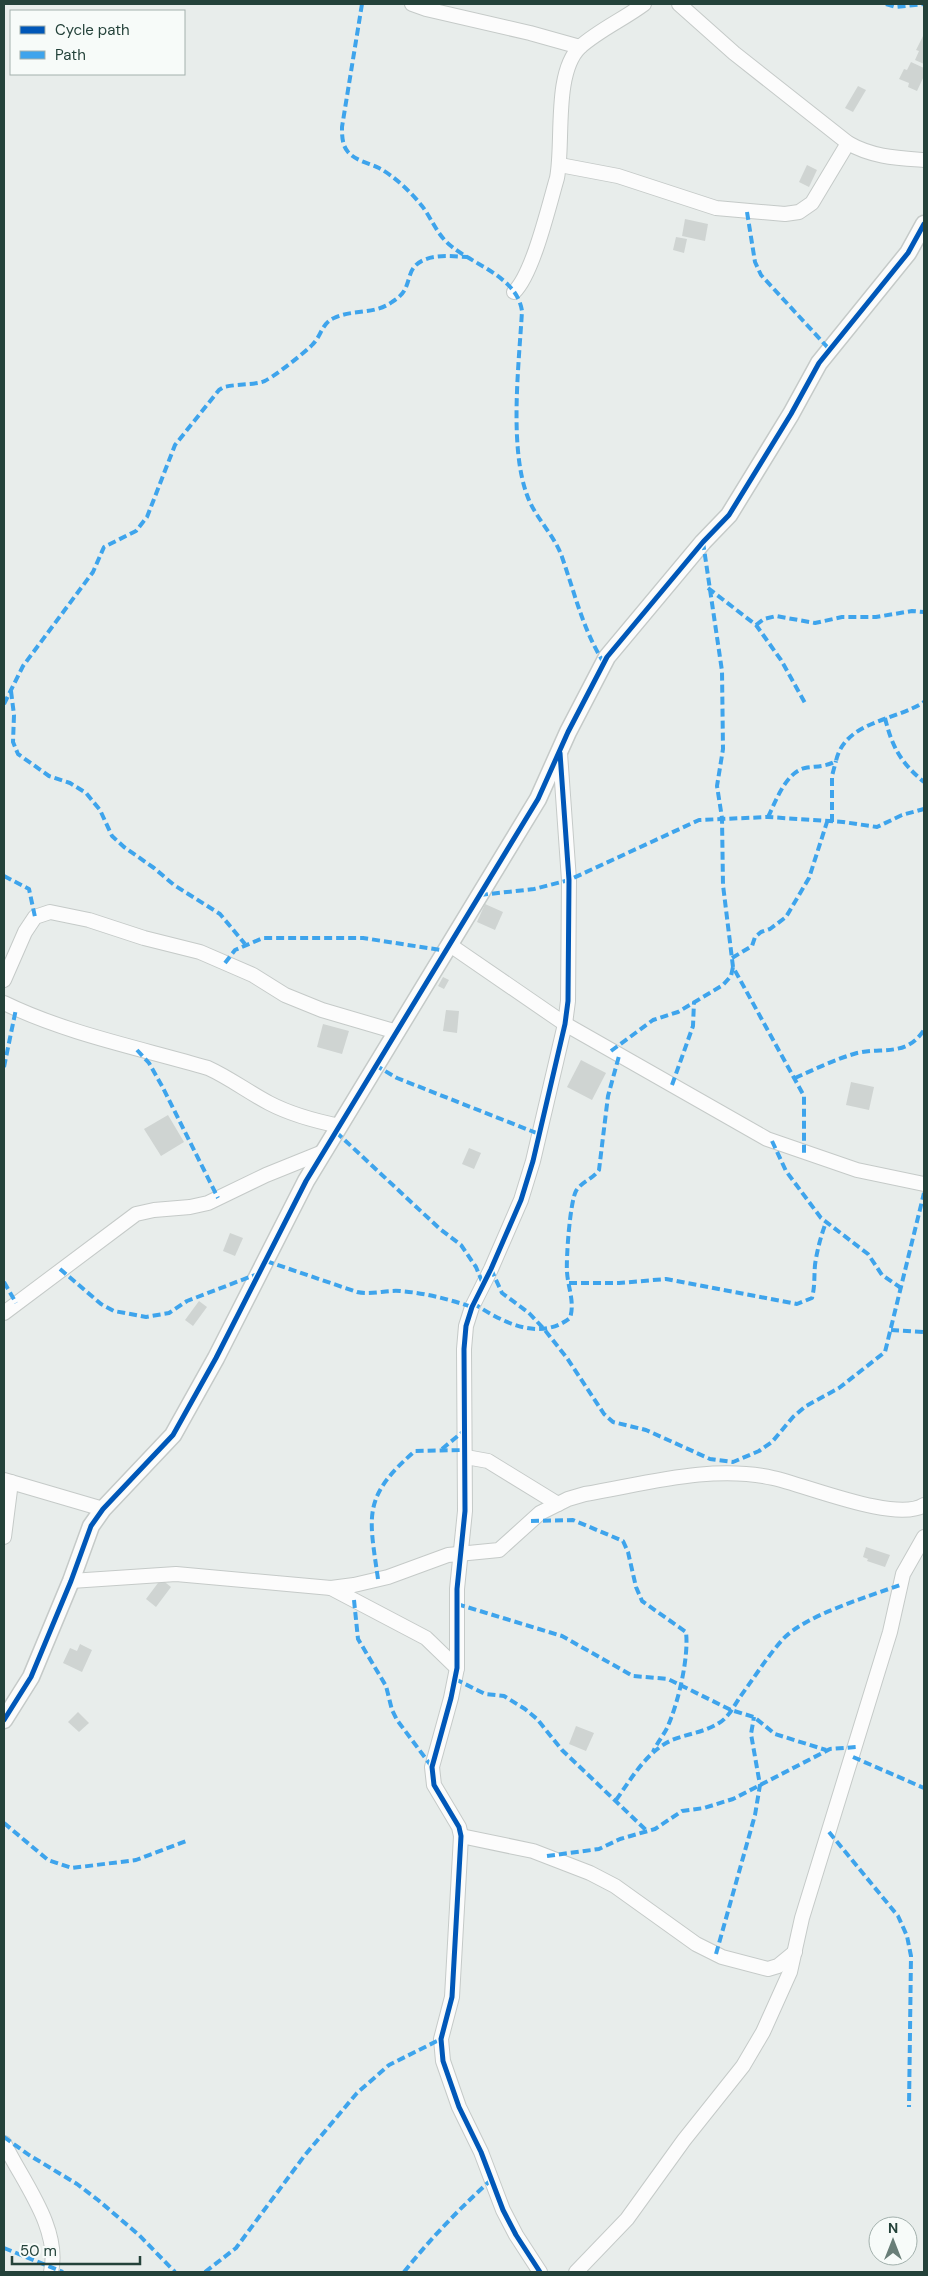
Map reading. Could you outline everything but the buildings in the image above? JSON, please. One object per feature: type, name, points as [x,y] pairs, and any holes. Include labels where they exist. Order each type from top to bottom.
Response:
[{"type":"street","points":[[412,4],[426,10],[530,33],[580,47]]},
{"type":"street","points":[[514,292],[519,288],[531,261],[560,165],[563,92],[572,56],[580,47],[644,4]]},
{"type":"street","points":[[678,4],[734,53],[848,143],[866,153],[881,157],[924,160]]},
{"type":"street","points":[[560,165],[618,176],[716,208],[769,214],[792,213],[807,208],[812,203],[848,143]]},
{"type":"street","points":[[4,1720],[31,1677],[91,1526],[103,1509],[173,1435],[216,1358],[306,1180],[340,1126],[374,1065],[397,1032],[538,799],[568,732],[607,657],[703,542],[729,515],[791,414],[819,363],[908,253],[924,224]]},
{"type":"street","points":[[540,2272],[503,2210],[481,2152],[459,2107],[443,2061],[441,2039],[452,1997],[461,1836],[459,1827],[434,1785],[432,1767],[451,1698],[456,1668],[457,1589],[465,1511],[464,1349],[466,1326],[472,1307],[521,1200],[533,1160],[566,1024],[568,1001],[569,880],[560,753]]},
{"type":"street","points":[[4,980],[25,932],[35,917],[50,912],[89,920],[144,938],[200,952],[254,975],[285,995],[322,1010],[397,1032]]},
{"type":"street","points":[[450,945],[566,1024],[766,1139],[857,1170],[924,1184]]},
{"type":"street","points":[[4,1003],[29,1015],[67,1028],[208,1068],[290,1113],[340,1126]]},
{"type":"street","points":[[4,1313],[136,1214],[154,1210],[190,1208],[208,1203],[266,1175],[323,1152]]},
{"type":"street","points":[[466,1456],[488,1461],[558,1504]]},
{"type":"street","points":[[71,1580],[176,1574],[331,1588],[400,1573],[432,1560],[461,1554],[499,1550],[540,1513],[585,1494],[693,1476],[741,1474],[774,1478],[872,1506],[909,1509],[924,1505]]},
{"type":"street","points":[[4,1537],[8,1481],[103,1509]]},
{"type":"street","points":[[576,2272],[627,2219],[684,2140],[743,2066],[763,2032],[790,1972],[802,1918],[890,1632],[903,1574],[924,1537]]},
{"type":"street","points":[[331,1588],[426,1638],[456,1668]]},
{"type":"street","points":[[461,1836],[533,1851],[590,1873],[615,1886],[696,1944],[722,1957],[768,1969],[778,1966],[795,1952]]},
{"type":"street","points":[[4,2143],[46,2224],[51,2247],[51,2272]]},
{"type":"marked path","points":[[362,4],[342,127],[342,137],[345,146],[348,152],[355,158],[379,168],[402,185],[422,206],[446,242],[493,273],[512,289],[518,299],[522,311],[517,404],[518,453],[521,475],[530,503],[559,549],[590,638],[604,663]]},
{"type":"marked path","points":[[886,4],[896,7],[924,4]]},
{"type":"marked path","points":[[747,212],[755,262],[761,275],[830,350]]},
{"type":"marked path","points":[[4,704],[23,666],[93,572],[104,547],[136,531],[147,517],[175,445],[219,390],[234,385],[262,382],[272,377],[309,348],[330,320],[341,315],[378,309],[392,302],[402,293],[410,275],[419,262],[443,256],[467,257]]},
{"type":"marked path","points":[[703,542],[722,671],[723,749],[717,786],[722,818],[723,885],[733,967],[804,1096],[804,1154]]},
{"type":"marked path","points":[[708,588],[756,625],[781,660],[805,703]]},
{"type":"marked path","points":[[756,625],[764,619],[776,616],[815,623],[842,617],[876,617],[912,611],[924,612]]},
{"type":"marked path","points":[[11,691],[14,715],[13,742],[18,754],[49,776],[70,783],[86,793],[100,810],[112,836],[174,885],[220,914],[245,944]]},
{"type":"marked path","points":[[768,817],[782,788],[792,775],[805,768],[836,761],[841,748],[849,738],[860,730],[924,702]]},
{"type":"marked path","points":[[885,718],[898,754],[924,782]]},
{"type":"marked path","points":[[832,822],[832,776],[836,761]]},
{"type":"marked path","points":[[480,895],[534,889],[569,880],[699,820],[768,817],[843,822],[877,827],[902,815],[924,809]]},
{"type":"marked path","points":[[732,958],[752,946],[755,937],[761,932],[770,929],[786,917],[809,878],[827,822]]},
{"type":"marked path","points":[[4,876],[29,889],[35,917]]},
{"type":"marked path","points":[[225,963],[235,950],[263,938],[363,938],[447,951]]},
{"type":"marked path","points":[[611,1051],[653,1020],[678,1012],[723,985],[731,976],[733,967]]},
{"type":"marked path","points":[[672,1085],[693,1026],[694,1002]]},
{"type":"marked path","points":[[4,1067],[16,1009]]},
{"type":"marked path","points":[[795,1078],[833,1061],[857,1053],[902,1048],[910,1044],[924,1030]]},
{"type":"marked path","points":[[137,1050],[149,1063],[162,1086],[218,1198]]},
{"type":"marked path","points":[[473,1303],[496,1317],[521,1327],[533,1329],[558,1325],[570,1318],[572,1301],[567,1265],[572,1206],[578,1188],[599,1170],[608,1096],[619,1056]]},
{"type":"marked path","points":[[375,1065],[397,1078],[539,1134]]},
{"type":"marked path","points":[[336,1132],[440,1229],[461,1245],[476,1267],[483,1284]]},
{"type":"marked path","points":[[772,1141],[786,1171],[821,1218],[868,1254],[882,1275],[901,1288]]},
{"type":"marked path","points":[[491,1269],[502,1293],[529,1313],[544,1329],[567,1358],[604,1414],[613,1422],[646,1430],[710,1459],[733,1462],[759,1451],[772,1442],[793,1417],[806,1406],[839,1388],[885,1352],[924,1193]]},
{"type":"marked path","points":[[569,1283],[619,1283],[666,1279],[797,1304],[812,1298],[816,1259],[826,1222]]},
{"type":"marked path","points":[[266,1261],[357,1292],[409,1292],[454,1301],[472,1307]]},
{"type":"marked path","points":[[60,1269],[101,1304],[114,1311],[146,1317],[169,1313],[187,1301],[260,1273]]},
{"type":"marked path","points":[[4,1282],[16,1303]]},
{"type":"marked path","points":[[891,1330],[924,1332]]},
{"type":"marked path","points":[[442,1449],[465,1430]]},
{"type":"marked path","points":[[378,1579],[373,1538],[373,1508],[386,1481],[415,1451],[466,1450]]},
{"type":"marked path","points":[[531,1521],[573,1520],[623,1541],[642,1601],[686,1632],[686,1655],[679,1694],[667,1728],[653,1752]]},
{"type":"marked path","points":[[616,1800],[640,1766],[655,1751],[672,1740],[708,1729],[725,1718],[772,1653],[793,1630],[821,1615],[900,1585]]},
{"type":"marked path","points":[[354,1600],[358,1639],[386,1686],[392,1710],[397,1720],[432,1767]]},
{"type":"marked path","points":[[457,1604],[562,1636],[633,1676],[668,1679],[731,1710],[754,1717],[775,1734],[826,1750]]},
{"type":"marked path","points":[[455,1679],[485,1694],[504,1696],[525,1709],[537,1719],[562,1750],[647,1831]]},
{"type":"marked path","points":[[716,1954],[755,1815],[760,1785],[751,1734],[754,1717]]},
{"type":"marked path","points":[[547,1856],[599,1849],[620,1839],[655,1829],[682,1811],[704,1808],[733,1799],[830,1749],[856,1747]]},
{"type":"marked path","points":[[853,1757],[924,1788]]},
{"type":"marked path","points":[[4,1823],[48,1860],[72,1868],[136,1860],[189,1840]]},
{"type":"marked path","points":[[829,1832],[898,1916],[907,1936],[911,1956],[909,2107]]},
{"type":"marked path","points":[[205,2272],[236,2248],[305,2155],[357,2093],[389,2065],[441,2039]]},
{"type":"marked path","points":[[4,2137],[29,2155],[77,2184],[98,2200],[139,2235],[175,2272]]},
{"type":"marked path","points":[[404,2272],[446,2224],[492,2179]]},
{"type":"marked path","points":[[4,2248],[63,2272]]},
{"type":"cycle path","points":[[4,1720],[31,1677],[71,1581],[91,1526],[103,1509],[173,1435],[216,1358],[306,1181],[538,799],[568,732],[607,657],[703,542],[729,515],[791,414],[819,363],[908,253],[924,224]]},
{"type":"cycle path","points":[[540,2272],[516,2235],[503,2210],[481,2152],[459,2107],[443,2061],[441,2039],[452,1997],[461,1836],[459,1827],[434,1785],[432,1767],[451,1698],[457,1668],[457,1589],[465,1511],[464,1349],[466,1326],[472,1307],[521,1200],[533,1161],[565,1024],[568,1001],[569,880],[560,753]]}]
